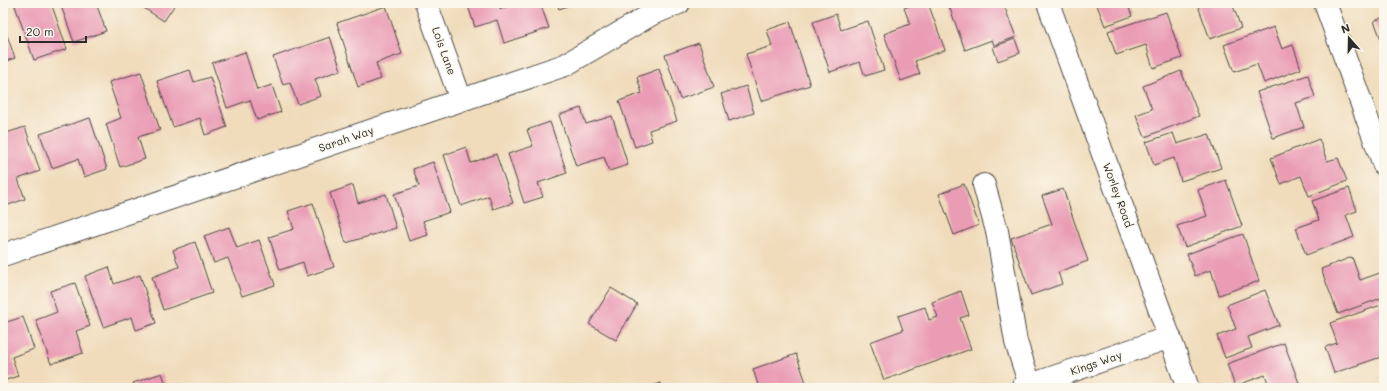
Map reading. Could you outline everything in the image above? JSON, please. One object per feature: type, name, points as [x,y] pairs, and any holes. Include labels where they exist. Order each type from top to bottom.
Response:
[{"type":"street","name":"Lois Lane","points":[[426,3],[461,100]]},
{"type":"street","name":"Sarah Way","points":[[3,255],[565,65],[652,14],[679,3]]},
{"type":"street","name":"Worley Road","points":[[1048,3],[1188,388]]},
{"type":"street","points":[[1325,3],[1384,165]]},
{"type":"street","points":[[984,185],[997,231],[1016,342],[1026,387]]},
{"type":"street","name":"Kings Way","points":[[1026,387],[1170,337]]},
{"type":"building","points":[[14,3],[51,3],[67,49],[34,60]]},
{"type":"building","points":[[60,3],[96,3],[106,31],[74,42]]},
{"type":"building","points":[[136,3],[176,3],[164,21]]},
{"type":"building","points":[[467,3],[498,3],[500,9],[516,3],[540,3],[549,28],[504,43],[497,20],[475,27]]},
{"type":"building","points":[[557,3],[575,3],[559,9]]},
{"type":"building","points":[[918,3],[928,3],[945,50],[915,61],[920,74],[901,81],[884,34],[910,24],[904,8]]},
{"type":"building","points":[[948,3],[1003,3],[1016,37],[994,45],[992,40],[965,50]]},
{"type":"building","points":[[1104,3],[1131,3],[1128,5],[1132,16],[1105,26],[1097,5]]},
{"type":"building","points":[[1197,3],[1232,3],[1241,28],[1210,39]]},
{"type":"building","points":[[386,6],[402,54],[376,63],[381,79],[358,87],[337,23]]},
{"type":"building","points":[[1166,12],[1182,58],[1153,68],[1146,45],[1116,55],[1108,31]]},
{"type":"building","points":[[836,14],[841,30],[868,21],[884,70],[865,76],[860,62],[830,72],[813,22]]},
{"type":"building","points":[[1384,17],[1384,47],[1374,21]]},
{"type":"building","points":[[790,22],[810,85],[761,101],[746,54],[772,46],[767,30]]},
{"type":"building","points":[[3,24],[15,58],[3,62]]},
{"type":"building","points":[[1274,27],[1282,49],[1293,45],[1301,69],[1264,83],[1257,64],[1234,72],[1224,45]]},
{"type":"building","points":[[330,37],[341,70],[315,79],[321,96],[298,104],[290,83],[283,85],[273,57]]},
{"type":"building","points":[[1015,39],[1020,53],[998,61],[993,47]]},
{"type":"building","points":[[699,43],[714,87],[680,99],[665,55]]},
{"type":"building","points":[[245,52],[257,90],[272,85],[281,112],[257,120],[250,100],[227,108],[212,63]]},
{"type":"building","points":[[659,69],[677,121],[649,130],[652,141],[635,147],[619,101],[642,93],[637,77]]},
{"type":"building","points":[[190,70],[194,82],[210,77],[227,127],[205,135],[200,118],[173,127],[157,81]]},
{"type":"building","points":[[1181,71],[1199,116],[1145,137],[1136,115],[1152,109],[1143,86]]},
{"type":"building","points":[[141,72],[160,130],[138,137],[145,159],[120,167],[106,124],[121,118],[109,82]]},
{"type":"building","points":[[1308,75],[1315,97],[1296,103],[1304,127],[1273,138],[1257,92]]},
{"type":"building","points":[[746,86],[754,113],[729,121],[721,94]]},
{"type":"building","points":[[581,108],[586,124],[612,116],[628,165],[609,171],[604,157],[576,166],[559,115]]},
{"type":"building","points":[[90,118],[107,169],[84,177],[78,159],[52,168],[40,134]]},
{"type":"building","points":[[550,122],[567,173],[538,183],[543,197],[524,203],[508,154],[533,146],[527,130]]},
{"type":"building","points":[[25,127],[40,171],[18,179],[25,199],[3,207],[3,134]]},
{"type":"building","points":[[1173,133],[1177,144],[1209,134],[1221,168],[1181,181],[1174,158],[1154,165],[1146,142]]},
{"type":"building","points":[[1319,139],[1327,161],[1338,158],[1347,181],[1309,196],[1301,176],[1281,184],[1271,158]]},
{"type":"building","points":[[466,147],[471,163],[496,154],[513,203],[493,209],[489,196],[461,206],[444,155]]},
{"type":"building","points":[[433,162],[450,212],[423,221],[428,235],[409,241],[394,194],[419,186],[413,169]]},
{"type":"building","points":[[1226,180],[1242,226],[1185,247],[1177,226],[1207,216],[1198,190]]},
{"type":"building","points":[[964,184],[979,225],[954,235],[939,194]]},
{"type":"building","points":[[353,185],[358,203],[386,194],[396,228],[346,243],[330,193]]},
{"type":"building","points":[[1349,188],[1357,211],[1346,215],[1354,237],[1306,255],[1296,228],[1319,220],[1312,201]]},
{"type":"building","points":[[1063,189],[1088,261],[1058,272],[1062,284],[1031,295],[1011,238],[1052,224],[1042,196]]},
{"type":"building","points":[[313,203],[334,267],[307,276],[303,262],[280,270],[269,237],[294,229],[288,211]]},
{"type":"building","points":[[229,227],[237,248],[259,240],[275,285],[242,296],[228,258],[214,263],[204,236]]},
{"type":"building","points":[[1243,234],[1259,281],[1219,295],[1211,270],[1195,276],[1187,254]]},
{"type":"building","points":[[195,242],[212,293],[163,310],[152,277],[179,267],[173,250]]},
{"type":"building","points":[[1352,257],[1360,280],[1380,273],[1384,284],[1384,297],[1338,314],[1321,269]]},
{"type":"building","points":[[109,267],[114,284],[140,275],[156,323],[136,330],[132,317],[103,327],[85,276]]},
{"type":"building","points":[[75,283],[90,326],[76,331],[83,353],[51,364],[36,320],[57,312],[50,291]]},
{"type":"building","points":[[611,288],[637,304],[616,340],[589,324]]},
{"type":"building","points":[[1265,290],[1279,325],[1248,337],[1252,348],[1225,358],[1217,336],[1236,329],[1227,305]]},
{"type":"building","points":[[961,291],[969,315],[960,318],[971,349],[884,380],[870,342],[903,330],[898,316],[925,307],[929,320],[938,317],[932,302]]},
{"type":"building","points":[[1384,304],[1384,356],[1334,373],[1325,347],[1337,343],[1330,323]]},
{"type":"building","points":[[23,317],[34,349],[12,357],[18,376],[3,381],[3,323]]},
{"type":"building","points":[[1284,343],[1301,388],[1270,388],[1265,375],[1235,386],[1227,364]]},
{"type":"building","points":[[796,354],[808,388],[759,388],[753,369]]},
{"type":"building","points":[[162,373],[167,388],[135,388],[133,383]]},
{"type":"building","points":[[661,383],[663,388],[647,388]]}]
